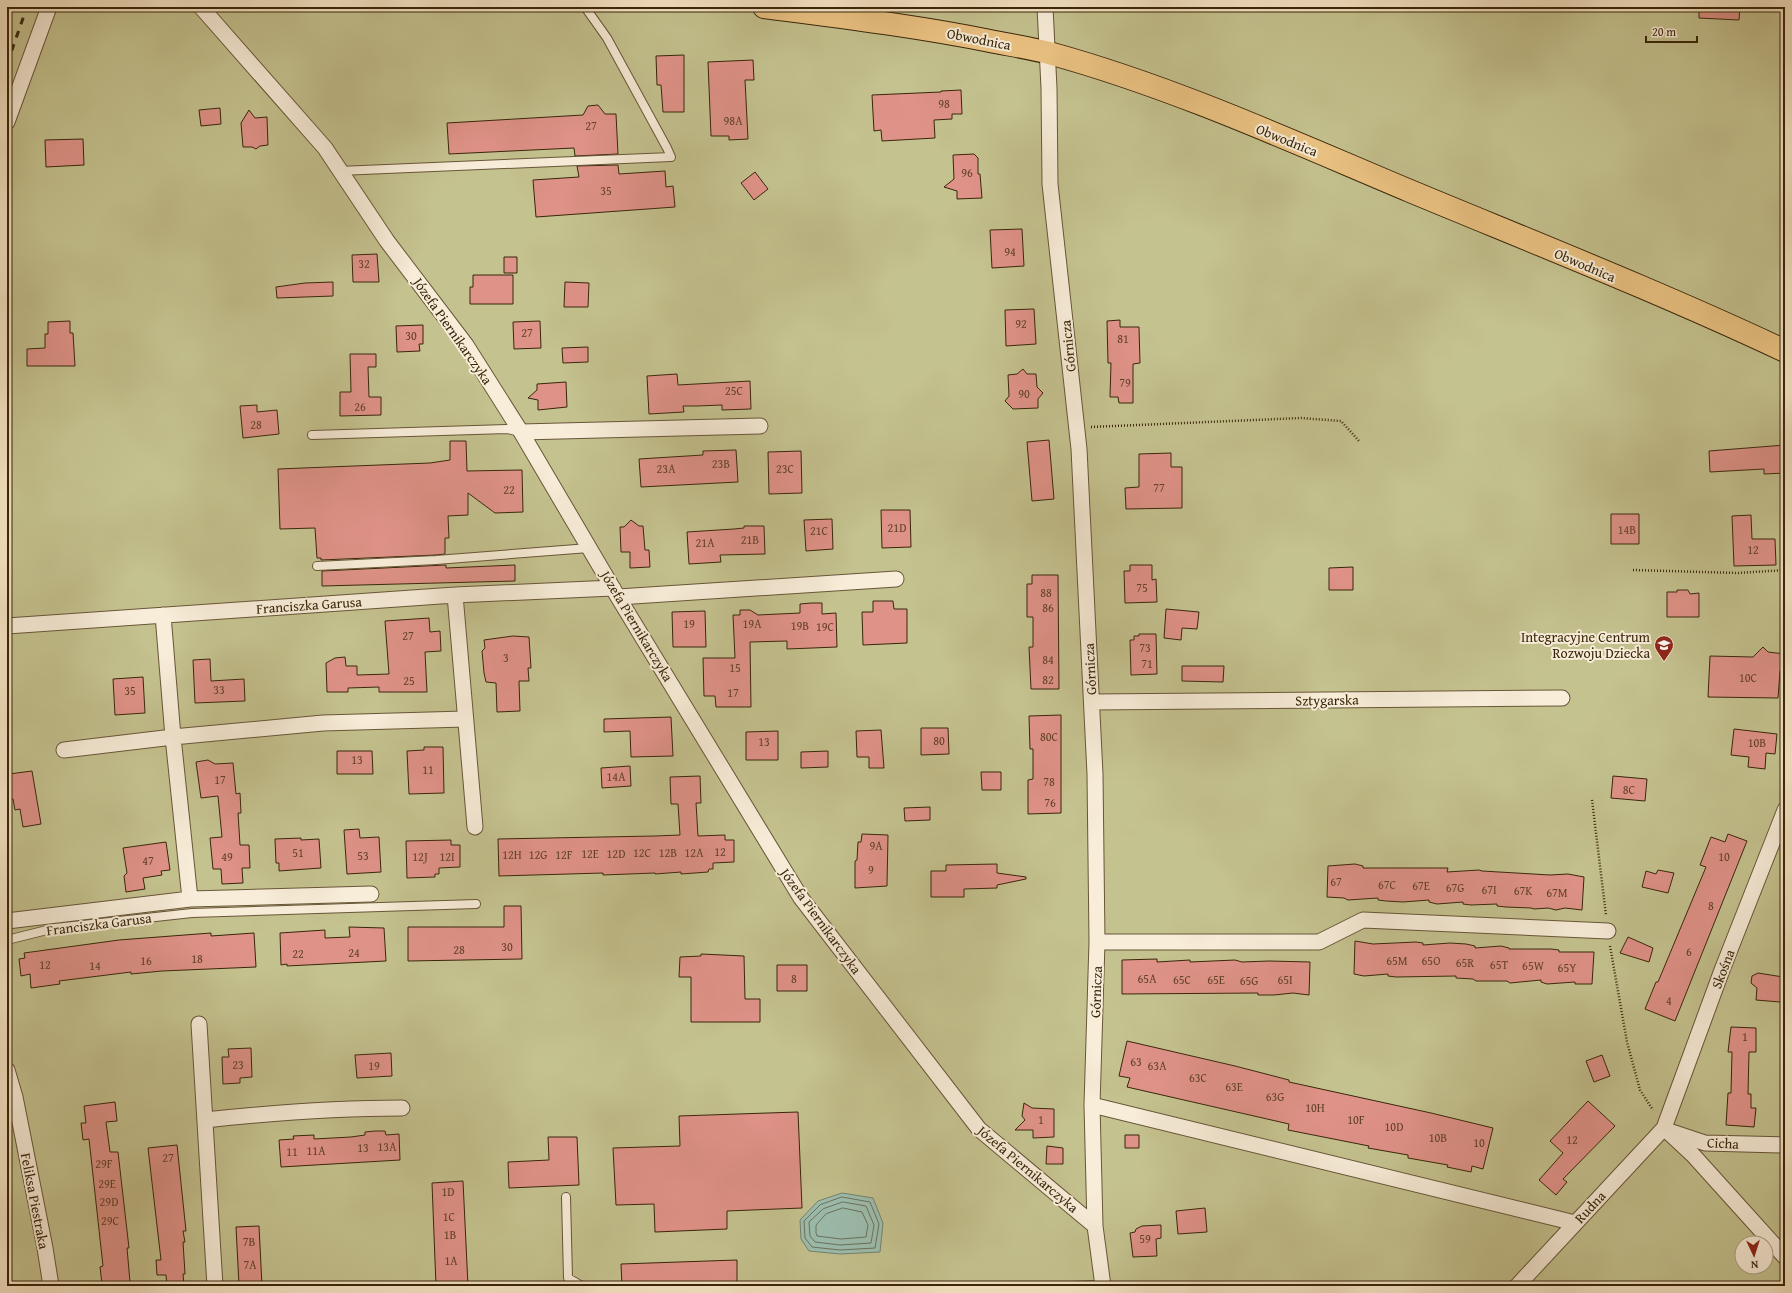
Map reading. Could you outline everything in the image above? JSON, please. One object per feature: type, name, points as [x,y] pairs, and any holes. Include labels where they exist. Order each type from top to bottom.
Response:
[{"type":"highway","name":"Obwodnica","points":[[764,7],[895,24],[1047,52],[1174,94],[1289,140],[1647,290],[1785,351]]},
{"type":"street","points":[[7,122],[49,7]]},
{"type":"street","name":"Józefa Piernikarczyka","points":[[201,7],[324,148],[387,241],[466,345],[521,432],[589,548],[797,891],[979,1129],[1095,1226]]},
{"type":"street","name":"Górnicza","points":[[1046,7],[1050,184],[1077,428],[1096,774],[1097,942],[1092,1105],[1095,1226],[1103,1286]]},
{"type":"street","points":[[521,432],[760,426]]},
{"type":"street","name":"Franciszka Garusa","points":[[7,626],[455,595],[616,592],[896,579]]},
{"type":"street","points":[[455,595],[464,719],[475,827]]},
{"type":"street","points":[[163,615],[173,736],[191,906]]},
{"type":"street","name":"Sztygarska","points":[[1092,702],[1562,698]]},
{"type":"street","points":[[64,750],[173,736],[323,724],[464,719]]},
{"type":"street","name":"Skośna","points":[[1665,1125],[1785,810]]},
{"type":"street","name":"Franciszka Garusa","points":[[7,921],[191,906],[372,894]]},
{"type":"street","points":[[1097,942],[1319,942],[1363,920],[1608,931]]},
{"type":"street","points":[[199,1024],[215,1286]]},
{"type":"street","name":"Feliksa Piestraka","points":[[7,1070],[15,1097],[45,1248],[50,1286]]},
{"type":"street","points":[[1092,1105],[1575,1223]]},
{"type":"street","points":[[205,1120],[286,1112],[358,1108],[402,1108]]},
{"type":"street","points":[[1665,1125],[1785,1257]]},
{"type":"street","name":"Cicha","points":[[1665,1125],[1685,1138],[1705,1143],[1785,1145]]},
{"type":"street","name":"Rudna","points":[[1517,1286],[1665,1125]]},
{"type":"lane","points":[[339,171],[671,157],[606,38],[585,7]]},
{"type":"lane","points":[[312,435],[507,429],[521,432]]},
{"type":"lane","points":[[317,566],[436,560],[589,548]]},
{"type":"lane","name":"Franciszka Garusa","points":[[7,940],[55,928],[191,906],[476,904]]},
{"type":"lane","points":[[566,1197],[568,1278],[582,1286]]},
{"type":"lane","points":[[1070,1286],[1103,1286]]},
{"type":"path","points":[[1077,428],[1301,418],[1341,422],[1359,441]]},
{"type":"path","points":[[1633,570],[1738,573],[1785,570]]},
{"type":"path","points":[[1592,800],[1608,931],[1627,1042],[1640,1090],[1665,1125]]},
{"type":"shaded area","points":[[7,7],[1785,7],[1785,1286],[7,1286]]},
{"type":"water","points":[[842,1193],[873,1198],[883,1223],[880,1252],[840,1254],[809,1251],[801,1239],[800,1220],[818,1201]]},
{"type":"building","points":[[1699,7],[1740,7],[1739,20],[1699,18]]},
{"type":"building","points":[[684,55],[684,112],[663,112],[661,85],[657,85],[656,56]]},
{"type":"building","points":[[753,60],[754,80],[745,80],[748,139],[729,140],[729,136],[711,136],[708,62]]},
{"type":"building","points":[[961,90],[962,114],[952,114],[952,119],[934,120],[935,138],[882,141],[881,130],[874,131],[872,95]]},
{"type":"building","points":[[598,105],[605,114],[616,114],[618,154],[575,156],[574,148],[449,154],[447,123],[583,115],[588,106]]},
{"type":"building","points":[[220,108],[221,124],[201,126],[199,110]]},
{"type":"building","points":[[249,110],[255,118],[267,117],[268,145],[260,146],[256,149],[252,147],[243,147],[241,123]]},
{"type":"building","points":[[83,139],[84,165],[46,167],[45,140]]},
{"type":"building","points":[[974,154],[978,158],[978,174],[980,174],[982,198],[957,199],[957,191],[944,187],[954,179],[953,155]]},
{"type":"building","points":[[618,165],[619,174],[665,171],[666,187],[673,186],[675,207],[536,217],[533,180],[579,177],[577,166]]},
{"type":"building","points":[[755,172],[768,189],[754,200],[741,183]]},
{"type":"building","points":[[1022,229],[1024,266],[992,268],[990,230]]},
{"type":"building","points":[[377,254],[379,282],[353,282],[352,255]]},
{"type":"building","points":[[504,257],[517,257],[517,273],[504,273]]},
{"type":"building","points":[[473,275],[513,275],[513,304],[470,304],[470,287],[473,287]]},
{"type":"building","points":[[333,282],[333,296],[277,298],[276,287],[305,283]]},
{"type":"building","points":[[565,282],[589,283],[588,307],[564,307]]},
{"type":"building","points":[[1034,309],[1036,344],[1006,346],[1005,310]]},
{"type":"building","points":[[1120,320],[1120,327],[1139,327],[1140,363],[1133,364],[1133,403],[1119,403],[1118,397],[1110,397],[1111,363],[1108,363],[1107,321]]},
{"type":"building","points":[[70,321],[70,333],[73,333],[75,366],[27,366],[27,349],[45,348],[45,334],[48,334],[48,322]]},
{"type":"building","points":[[540,321],[541,348],[514,349],[513,322]]},
{"type":"building","points":[[423,325],[423,344],[419,344],[420,351],[397,352],[396,326]]},
{"type":"building","points":[[588,347],[588,362],[563,363],[562,348]]},
{"type":"building","points":[[350,354],[376,354],[376,367],[368,367],[369,397],[381,397],[381,415],[340,416],[340,392],[351,392]]},
{"type":"building","points":[[1023,369],[1027,374],[1036,374],[1037,387],[1043,393],[1038,399],[1038,408],[1013,409],[1005,401],[1009,396],[1008,375],[1017,374]]},
{"type":"building","points":[[677,374],[678,385],[750,381],[751,409],[722,410],[722,405],[683,406],[684,412],[649,414],[647,376]]},
{"type":"building","points":[[566,382],[567,407],[538,410],[538,400],[528,398],[537,390],[537,384]]},
{"type":"building","points":[[257,405],[257,412],[277,410],[279,434],[243,438],[240,406]]},
{"type":"building","points":[[1049,440],[1054,499],[1032,501],[1027,442]]},
{"type":"building","points":[[450,441],[466,441],[467,471],[522,470],[523,512],[495,513],[468,493],[468,515],[448,516],[449,538],[445,538],[445,554],[436,555],[321,560],[321,558],[317,558],[315,528],[280,529],[278,469],[430,463],[450,460]]},
{"type":"building","points":[[1785,445],[1785,473],[1764,474],[1764,469],[1710,472],[1709,451]]},
{"type":"building","points":[[736,450],[738,482],[641,487],[639,459],[703,455],[703,451]]},
{"type":"building","points":[[801,451],[802,493],[769,494],[768,452]]},
{"type":"building","points":[[1171,453],[1171,467],[1182,467],[1182,508],[1126,509],[1125,488],[1139,487],[1139,454]]},
{"type":"building","points":[[881,510],[910,510],[911,547],[882,548]]},
{"type":"building","points":[[1611,514],[1639,514],[1639,544],[1611,544]]},
{"type":"building","points":[[1751,515],[1752,539],[1775,539],[1776,565],[1734,566],[1732,516]]},
{"type":"building","points":[[832,519],[833,549],[806,551],[804,520]]},
{"type":"building","points":[[631,520],[639,526],[643,526],[645,550],[649,550],[650,567],[630,568],[630,552],[621,552],[620,527],[624,527]]},
{"type":"building","points":[[744,526],[764,526],[765,554],[720,555],[721,562],[689,564],[687,532],[744,528]]},
{"type":"building","points":[[446,565],[446,568],[515,565],[515,581],[322,586],[322,571]]},
{"type":"building","points":[[1130,565],[1152,565],[1152,580],[1156,579],[1157,602],[1125,603],[1124,571],[1130,571]]},
{"type":"building","points":[[1353,567],[1353,590],[1329,590],[1329,568]]},
{"type":"building","points":[[1032,575],[1058,575],[1059,689],[1031,689],[1029,647],[1033,647],[1033,617],[1027,617],[1027,584],[1032,584]]},
{"type":"building","points":[[1677,590],[1688,590],[1690,594],[1699,593],[1699,617],[1667,617],[1667,592],[1677,592]]},
{"type":"building","points":[[873,601],[893,601],[894,609],[907,609],[907,643],[863,645],[862,612],[873,612]]},
{"type":"building","points":[[822,603],[822,614],[836,613],[837,647],[787,649],[787,641],[750,642],[751,707],[716,707],[715,696],[704,696],[703,658],[735,658],[733,615],[740,615],[740,610],[750,610],[758,615],[800,613],[800,604]]},
{"type":"building","points":[[1166,609],[1199,612],[1197,629],[1182,628],[1181,640],[1164,638]]},
{"type":"building","points":[[705,611],[706,647],[673,647],[672,612]]},
{"type":"building","points":[[429,618],[430,632],[440,631],[441,651],[425,652],[427,692],[379,692],[379,687],[348,688],[348,692],[327,692],[326,663],[335,658],[345,657],[346,666],[357,666],[357,675],[389,674],[385,621]]},
{"type":"building","points":[[1139,634],[1156,634],[1157,674],[1131,675],[1130,640],[1134,640],[1134,636],[1139,636]]},
{"type":"building","points":[[513,636],[529,637],[531,668],[528,668],[529,681],[519,681],[520,711],[497,712],[496,683],[486,682],[484,673],[482,651],[485,648],[484,640]]},
{"type":"building","points":[[1763,647],[1768,652],[1785,654],[1785,671],[1780,671],[1778,698],[1708,697],[1710,656],[1753,657]]},
{"type":"building","points":[[210,659],[211,681],[244,679],[245,701],[195,703],[193,660]]},
{"type":"building","points":[[1182,666],[1224,666],[1223,682],[1182,681]]},
{"type":"building","points":[[143,677],[145,713],[115,715],[113,679]]},
{"type":"building","points":[[1061,715],[1061,813],[1028,814],[1028,780],[1033,779],[1033,749],[1030,749],[1029,716]]},
{"type":"building","points":[[671,717],[673,756],[631,757],[630,731],[604,732],[604,719]]},
{"type":"building","points":[[921,728],[948,728],[949,754],[921,755]]},
{"type":"building","points":[[1734,729],[1777,734],[1775,754],[1766,753],[1765,769],[1748,767],[1749,757],[1731,755]]},
{"type":"building","points":[[881,730],[884,768],[869,768],[869,757],[857,757],[856,731]]},
{"type":"building","points":[[778,731],[778,760],[746,760],[746,732]]},
{"type":"building","points":[[424,747],[443,747],[444,793],[409,794],[407,751],[424,750]]},
{"type":"building","points":[[337,751],[372,751],[373,774],[337,774]]},
{"type":"building","points":[[828,751],[828,767],[801,768],[801,752]]},
{"type":"building","points":[[208,760],[215,764],[233,763],[236,794],[240,793],[241,813],[238,813],[240,845],[249,845],[250,868],[242,868],[243,883],[222,884],[221,869],[213,869],[210,838],[222,837],[218,796],[201,798],[196,762]]},
{"type":"building","points":[[630,766],[631,786],[602,788],[601,768]]},
{"type":"building","points":[[32,771],[41,824],[23,827],[20,809],[15,810],[13,799],[8,799],[7,786],[11,786],[9,774]]},
{"type":"building","points":[[981,772],[1001,772],[1001,790],[982,790]]},
{"type":"building","points":[[700,776],[701,803],[696,803],[698,836],[725,835],[725,840],[734,840],[734,862],[713,863],[713,869],[709,869],[708,872],[681,874],[681,872],[655,874],[603,875],[603,873],[499,876],[498,839],[680,835],[678,804],[671,804],[670,777]]},
{"type":"building","points":[[1613,776],[1647,779],[1645,801],[1611,798]]},
{"type":"building","points":[[930,807],[930,820],[905,821],[904,808]]},
{"type":"building","points":[[359,829],[360,838],[379,837],[381,872],[347,874],[344,830]]},
{"type":"building","points":[[862,834],[888,835],[887,886],[855,888],[855,861],[857,860],[858,842],[861,842]]},
{"type":"building","points":[[1728,834],[1747,841],[1675,1021],[1645,1009],[1656,982],[1658,982],[1706,867],[1700,865],[1711,837],[1725,842]]},
{"type":"building","points":[[301,838],[301,840],[319,839],[321,868],[279,871],[279,863],[276,863],[275,839]]},
{"type":"building","points":[[451,840],[451,845],[460,845],[460,867],[439,868],[439,874],[435,874],[435,877],[407,878],[406,841]]},
{"type":"building","points":[[166,842],[170,870],[161,871],[162,875],[143,878],[145,889],[126,892],[124,876],[127,873],[123,848]]},
{"type":"building","points":[[997,864],[997,873],[1026,877],[1026,879],[997,885],[997,888],[964,889],[964,897],[931,897],[931,871],[946,871],[946,865]]},
{"type":"building","points":[[1355,864],[1363,866],[1363,868],[1448,868],[1447,872],[1479,870],[1550,875],[1568,874],[1584,877],[1582,910],[1565,908],[1556,910],[1548,908],[1534,909],[1497,906],[1497,904],[1471,905],[1463,904],[1463,902],[1437,904],[1429,902],[1429,900],[1403,902],[1378,900],[1378,898],[1348,900],[1344,898],[1327,897],[1328,866]]},
{"type":"building","points":[[1658,870],[1674,873],[1668,893],[1642,887],[1646,871],[1656,874]]},
{"type":"building","points":[[504,906],[521,906],[522,959],[408,961],[408,927],[504,927]]},
{"type":"building","points":[[349,927],[384,928],[386,961],[287,966],[287,964],[281,965],[280,933],[325,930],[325,938],[350,937]]},
{"type":"building","points":[[211,933],[211,936],[254,933],[256,967],[162,971],[131,974],[131,972],[59,981],[60,984],[31,988],[30,974],[21,976],[19,959],[25,958],[24,953],[119,940]]},
{"type":"building","points":[[1628,937],[1653,948],[1649,962],[1620,953]]},
{"type":"building","points":[[1355,941],[1373,944],[1416,942],[1423,943],[1423,945],[1450,943],[1466,944],[1475,946],[1475,948],[1501,946],[1509,949],[1551,949],[1559,950],[1559,952],[1594,952],[1592,984],[1575,984],[1575,982],[1547,984],[1541,982],[1541,980],[1510,983],[1507,981],[1476,981],[1473,979],[1456,978],[1456,976],[1396,977],[1388,976],[1388,974],[1364,976],[1354,974]]},
{"type":"building","points":[[701,954],[744,956],[745,999],[760,999],[760,1022],[691,1022],[691,977],[679,977],[680,957],[701,956]]},
{"type":"building","points":[[1157,959],[1157,962],[1235,960],[1242,962],[1310,962],[1309,995],[1293,993],[1274,995],[1258,995],[1258,993],[1122,994],[1122,960]]},
{"type":"building","points":[[777,965],[807,965],[807,991],[777,991]]},
{"type":"building","points":[[1758,973],[1783,977],[1782,989],[1784,990],[1780,1002],[1756,1000],[1757,988],[1751,983],[1752,976]]},
{"type":"building","points":[[1731,1027],[1756,1028],[1756,1052],[1749,1052],[1748,1094],[1751,1094],[1751,1108],[1756,1108],[1754,1127],[1726,1125],[1728,1093],[1731,1093],[1732,1052],[1728,1052]]},
{"type":"building","points":[[1127,1041],[1235,1066],[1289,1080],[1289,1082],[1493,1128],[1483,1169],[1472,1166],[1471,1172],[1447,1167],[1448,1165],[1408,1158],[1408,1155],[1368,1148],[1369,1146],[1288,1130],[1289,1124],[1127,1087],[1130,1078],[1119,1076]]},
{"type":"building","points":[[251,1048],[252,1077],[240,1078],[240,1083],[223,1084],[222,1057],[229,1057],[228,1049]]},
{"type":"building","points":[[391,1053],[392,1076],[357,1078],[355,1055]]},
{"type":"building","points":[[1602,1055],[1610,1076],[1594,1082],[1586,1061]]},
{"type":"building","points":[[1588,1101],[1615,1126],[1563,1179],[1567,1182],[1556,1195],[1539,1180],[1563,1153],[1550,1141]]},
{"type":"building","points":[[115,1102],[117,1121],[106,1122],[110,1152],[118,1152],[129,1248],[127,1248],[130,1282],[121,1283],[121,1286],[104,1286],[104,1284],[102,1284],[100,1267],[103,1266],[89,1139],[83,1140],[81,1123],[86,1123],[84,1106]]},
{"type":"building","points":[[1024,1103],[1032,1108],[1054,1109],[1054,1137],[1033,1138],[1033,1130],[1015,1130],[1025,1120],[1022,1116]]},
{"type":"building","points":[[798,1112],[802,1208],[727,1211],[727,1229],[655,1232],[654,1204],[616,1205],[613,1148],[680,1146],[679,1116]]},
{"type":"building","points":[[385,1131],[386,1135],[399,1134],[400,1160],[281,1167],[279,1140],[294,1139],[293,1136],[314,1135],[314,1139],[351,1137],[365,1135],[365,1132]]},
{"type":"building","points":[[1125,1135],[1139,1135],[1139,1148],[1125,1148]]},
{"type":"building","points":[[548,1137],[577,1137],[579,1185],[509,1188],[508,1162],[549,1160]]},
{"type":"building","points":[[177,1145],[186,1231],[183,1231],[185,1242],[183,1242],[185,1274],[183,1274],[184,1286],[167,1286],[166,1275],[157,1275],[156,1260],[161,1260],[148,1148]]},
{"type":"building","points":[[1047,1146],[1063,1148],[1063,1164],[1046,1164]]},
{"type":"building","points":[[463,1181],[468,1286],[436,1286],[432,1183]]},
{"type":"building","points":[[1205,1208],[1207,1232],[1178,1234],[1176,1211]]},
{"type":"building","points":[[1161,1225],[1161,1238],[1156,1239],[1157,1256],[1133,1257],[1130,1233],[1135,1232],[1136,1229],[1142,1226]]},
{"type":"building","points":[[259,1226],[262,1286],[241,1286],[239,1285],[236,1227]]},
{"type":"building","points":[[737,1260],[737,1283],[622,1286],[621,1264]]},
{"type":"railway","points":[[7,64],[27,7]]},
{"type":"place","name":"Integracyjne Centrum Rozwoju Dziecka","points":[[1664,662]]}]
